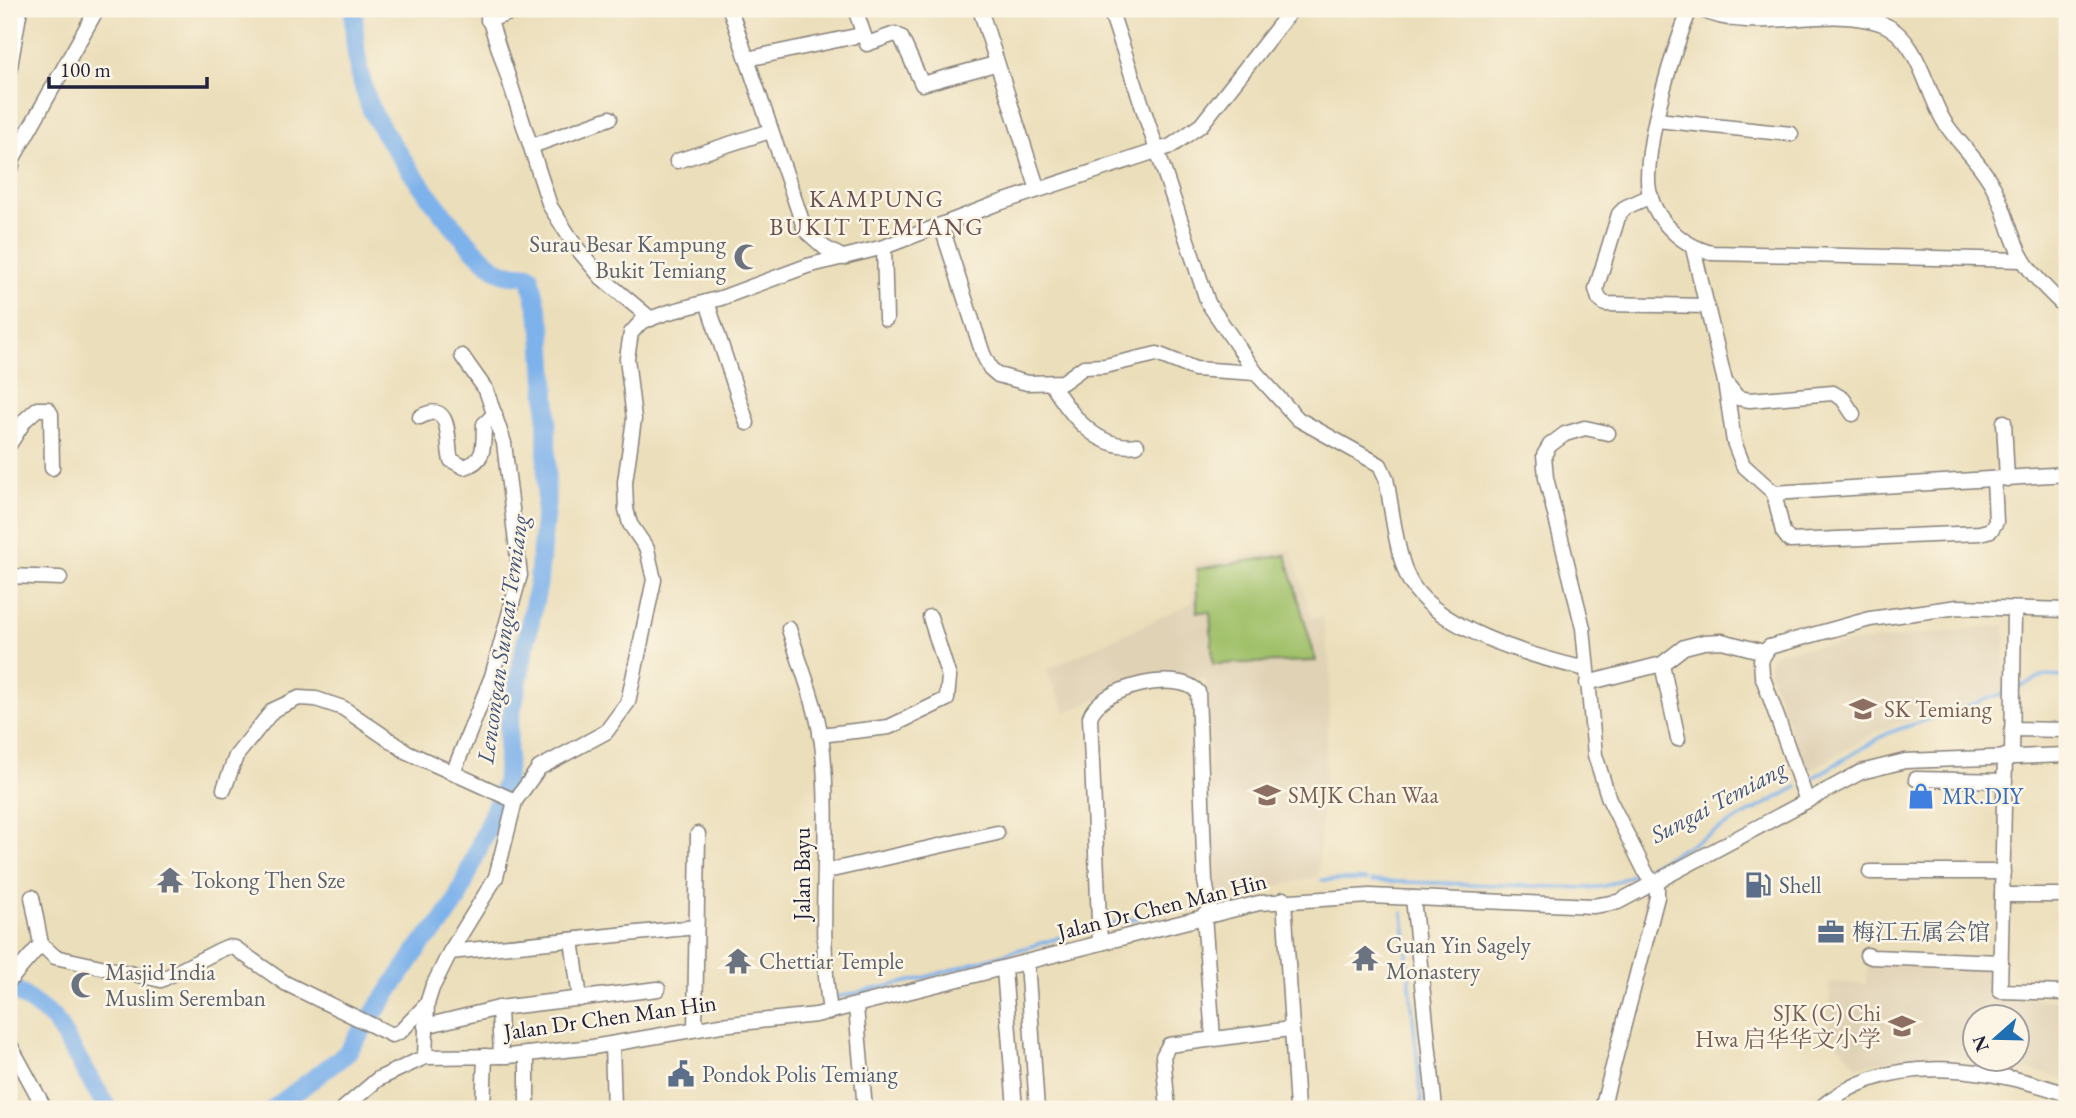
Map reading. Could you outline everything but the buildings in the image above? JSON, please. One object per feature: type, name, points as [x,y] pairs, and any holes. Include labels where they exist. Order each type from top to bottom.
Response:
[{"type":"street","points":[[9,72],[20,9]]},
{"type":"street","points":[[12,166],[12,160],[97,9]]},
{"type":"street","points":[[522,9],[487,15],[550,206],[576,247],[602,278],[651,319]]},
{"type":"street","points":[[730,9],[801,222],[811,237],[844,258]]},
{"type":"street","points":[[855,9],[861,35],[867,44],[898,34],[922,84],[995,64]]},
{"type":"street","points":[[980,9],[995,64],[1038,190]]},
{"type":"street","points":[[1110,9],[1208,303],[1256,373],[1298,419],[1380,465],[1386,478],[1406,575],[1420,594],[1440,611],[1506,648],[1587,676],[1662,664],[1685,647],[1704,642],[1722,641],[1764,652]]},
{"type":"street","points":[[425,1057],[427,1004],[450,952],[496,877],[515,801],[539,768],[606,732],[628,702],[654,580],[647,549],[630,524],[626,509],[625,482],[634,419],[627,358],[631,332],[641,322],[815,264],[884,247],[1038,190],[1157,151],[1187,136],[1200,125],[1292,9]]},
{"type":"street","points":[[1690,9],[1678,38],[1657,120],[1648,177],[1651,196],[1668,226],[1693,248],[1712,253],[2023,260]]},
{"type":"street","points":[[1700,9],[1737,18],[1851,19],[1881,23],[1897,34],[1908,45],[1945,123],[1991,181],[2023,260],[2067,309]]},
{"type":"street","points":[[747,59],[861,35]]},
{"type":"street","points":[[532,146],[610,118]]},
{"type":"street","points":[[1657,120],[1791,134]]},
{"type":"street","points":[[677,161],[770,131]]},
{"type":"street","points":[[1651,196],[1626,207],[1619,214],[1596,289],[1599,299],[1605,304],[1707,306]]},
{"type":"street","points":[[941,225],[972,324],[990,368],[1013,381],[1063,382],[1084,367],[1105,366],[1157,354],[1195,369],[1256,373]]},
{"type":"street","points":[[811,237],[815,264]]},
{"type":"street","points":[[884,247],[886,319]]},
{"type":"street","points":[[1693,248],[1725,382],[1734,442],[1742,465],[1774,493],[1783,532],[1790,541],[1980,533],[1991,530],[1996,522],[2004,422]]},
{"type":"street","points":[[707,302],[747,423]]},
{"type":"street","points":[[453,773],[492,676],[520,575],[504,443],[486,390],[461,356]]},
{"type":"street","points":[[1725,382],[1738,398],[1750,400],[1833,393],[1843,399],[1853,414]]},
{"type":"street","points":[[1051,383],[1080,421],[1104,442],[1121,447],[1137,445]]},
{"type":"street","points":[[9,445],[37,409],[48,410],[51,414],[52,468]]},
{"type":"street","points":[[420,417],[432,414],[445,420],[449,425],[451,460],[464,467],[478,461],[483,453],[484,424],[495,414]]},
{"type":"street","points":[[1602,1109],[1657,897],[1652,879],[1640,862],[1609,799],[1595,755],[1577,593],[1546,478],[1544,456],[1550,445],[1565,434],[1585,428],[1608,433]]},
{"type":"street","points":[[1774,493],[2067,474]]},
{"type":"street","points":[[9,576],[60,578]]},
{"type":"street","points":[[1805,797],[1796,779],[1762,675],[1760,660],[1769,647],[1870,619],[1958,607],[2067,610]]},
{"type":"street","points":[[2014,610],[2012,729],[2005,781],[2000,991],[2067,993]]},
{"type":"street","points":[[820,735],[889,727],[947,699],[951,689],[949,677],[930,617]]},
{"type":"street","name":"Jalan Bayu","points":[[789,629],[820,735],[827,871],[824,972],[830,1012]]},
{"type":"street","points":[[1662,664],[1678,739]]},
{"type":"street","points":[[1101,943],[1090,717],[1096,704],[1105,696],[1144,683],[1188,685],[1198,692],[1213,1038]]},
{"type":"street","points":[[224,789],[236,756],[273,710],[299,698],[316,699],[343,708],[407,752],[515,801]]},
{"type":"street","points":[[2012,729],[2067,730]]},
{"type":"street","name":"Jalan Dr Chen Man Hin","points":[[343,1109],[378,1079],[425,1057],[527,1054],[830,1012],[1208,914],[1284,899],[1370,896],[1593,906],[1618,902],[1652,879],[1805,797],[1879,766],[1905,761],[2067,755]]},
{"type":"street","points":[[1916,779],[2005,781]]},
{"type":"street","points":[[827,871],[996,832]]},
{"type":"street","points":[[695,1029],[698,834]]},
{"type":"street","points":[[1870,872],[2003,872]]},
{"type":"street","points":[[2003,895],[2067,895]]},
{"type":"street","points":[[32,897],[41,944],[55,957],[161,980],[227,947],[235,948],[285,983],[376,1028],[397,1034],[427,1004]]},
{"type":"street","points":[[1413,898],[1435,1109]]},
{"type":"street","points":[[1284,899],[1297,1109]]},
{"type":"street","points":[[450,952],[696,928]]},
{"type":"street","points":[[572,940],[580,999]]},
{"type":"street","points":[[11,978],[41,944]]},
{"type":"street","points":[[1867,955],[2001,962]]},
{"type":"street","points":[[1027,962],[1037,1109]]},
{"type":"street","points":[[1004,969],[1015,1109]]},
{"type":"street","points":[[425,1026],[499,1008],[657,989]]},
{"type":"street","points":[[856,1007],[866,1109]]},
{"type":"street","points":[[499,1008],[501,1056]]},
{"type":"street","points":[[1168,1109],[1163,1056],[1166,1048],[1173,1043],[1290,1029]]},
{"type":"street","points":[[9,1043],[45,1109]]},
{"type":"street","points":[[612,1044],[614,1109]]},
{"type":"street","points":[[527,1054],[527,1109]]},
{"type":"street","points":[[483,1109],[485,1056]]},
{"type":"street","points":[[1819,1109],[1852,1087],[1885,1076],[1936,1069],[2003,1074],[2067,1094]]},
{"type":"shaded area","name":"SMJK Chan Waa","points":[[1291,549],[1312,618],[1322,617],[1331,673],[1318,877],[1214,899],[1206,678],[1150,677],[1066,712],[1046,670],[1192,603],[1194,563]]},
{"type":"shaded area","name":"SK Temiang","points":[[2005,625],[2004,690],[1881,729],[1804,774],[1770,670],[1770,658],[1781,651]]},
{"type":"shaded area","name":"SJK (C) Chi Hwa 启华华文小学","points":[[1868,963],[1991,968],[1991,998],[2067,1001],[2067,1079],[2030,1070],[2030,1002],[1960,1002],[1960,1057],[1936,1054],[1858,1066],[1829,1035],[1830,982],[1866,984]]},
{"type":"green space","points":[[1286,555],[1316,661],[1213,664],[1210,612],[1197,612],[1197,569]]},
{"type":"waterway","name":"Lencongan Sungai Temiang","points":[[273,1109],[346,1054],[422,943],[441,924],[456,902],[506,782],[509,725],[538,584],[546,503],[547,404],[542,327],[530,276],[504,273],[490,265],[433,201],[382,128],[373,113],[360,75],[354,36],[354,9]]},
{"type":"waterway","name":"Sungai Temiang","points":[[2017,688],[2042,676],[2067,677]]},
{"type":"waterway","name":"Sungai Temiang","points":[[1804,783],[1888,733],[2010,691]]},
{"type":"waterway","name":"Sungai Temiang","points":[[1647,868],[1797,787]]},
{"type":"waterway","name":"Sungai Temiang","points":[[1372,881],[1589,888],[1605,886],[1640,872]]},
{"type":"waterway","name":"Sungai Temiang","points":[[1322,880],[1367,880]]},
{"type":"waterway","name":"Sungai Temiang","points":[[1111,924],[1170,910]]},
{"type":"waterway","points":[[1403,913],[1422,1109]]},
{"type":"waterway","name":"Sungai Temiang","points":[[838,997],[920,979],[1079,932]]},
{"type":"waterway","name":"Sungai Temiang","points":[[9,985],[54,1019],[108,1109]]},
{"type":"place","name":"Surau Besar Kampung Bukit Temiang","points":[[747,257]]},
{"type":"place","name":"SK Temiang","points":[[1863,709]]},
{"type":"place","name":"SMJK Chan Waa","points":[[1267,795]]},
{"type":"place","name":"MR.DIY","points":[[1921,796]]},
{"type":"place","name":"Tokong Then Sze","points":[[170,880]]},
{"type":"place","name":"Shell","points":[[1758,885]]},
{"type":"place","name":"梅江五属会馆","points":[[1831,932]]},
{"type":"place","name":"Guan Yin Sagely Monastery","points":[[1365,958]]},
{"type":"place","name":"Chettiar Temple","points":[[738,961]]},
{"type":"place","name":"Masjid India Muslim Seremban","points":[[84,985]]},
{"type":"place","name":"SJK (C) Chi Hwa 启华华文小学","points":[[1902,1026]]},
{"type":"place","name":"Pondok Polis Temiang","points":[[681,1074]]},
{"type":"district","name":"KAMPUNG BUKIT TEMIANG","points":[[877,212]]}]
